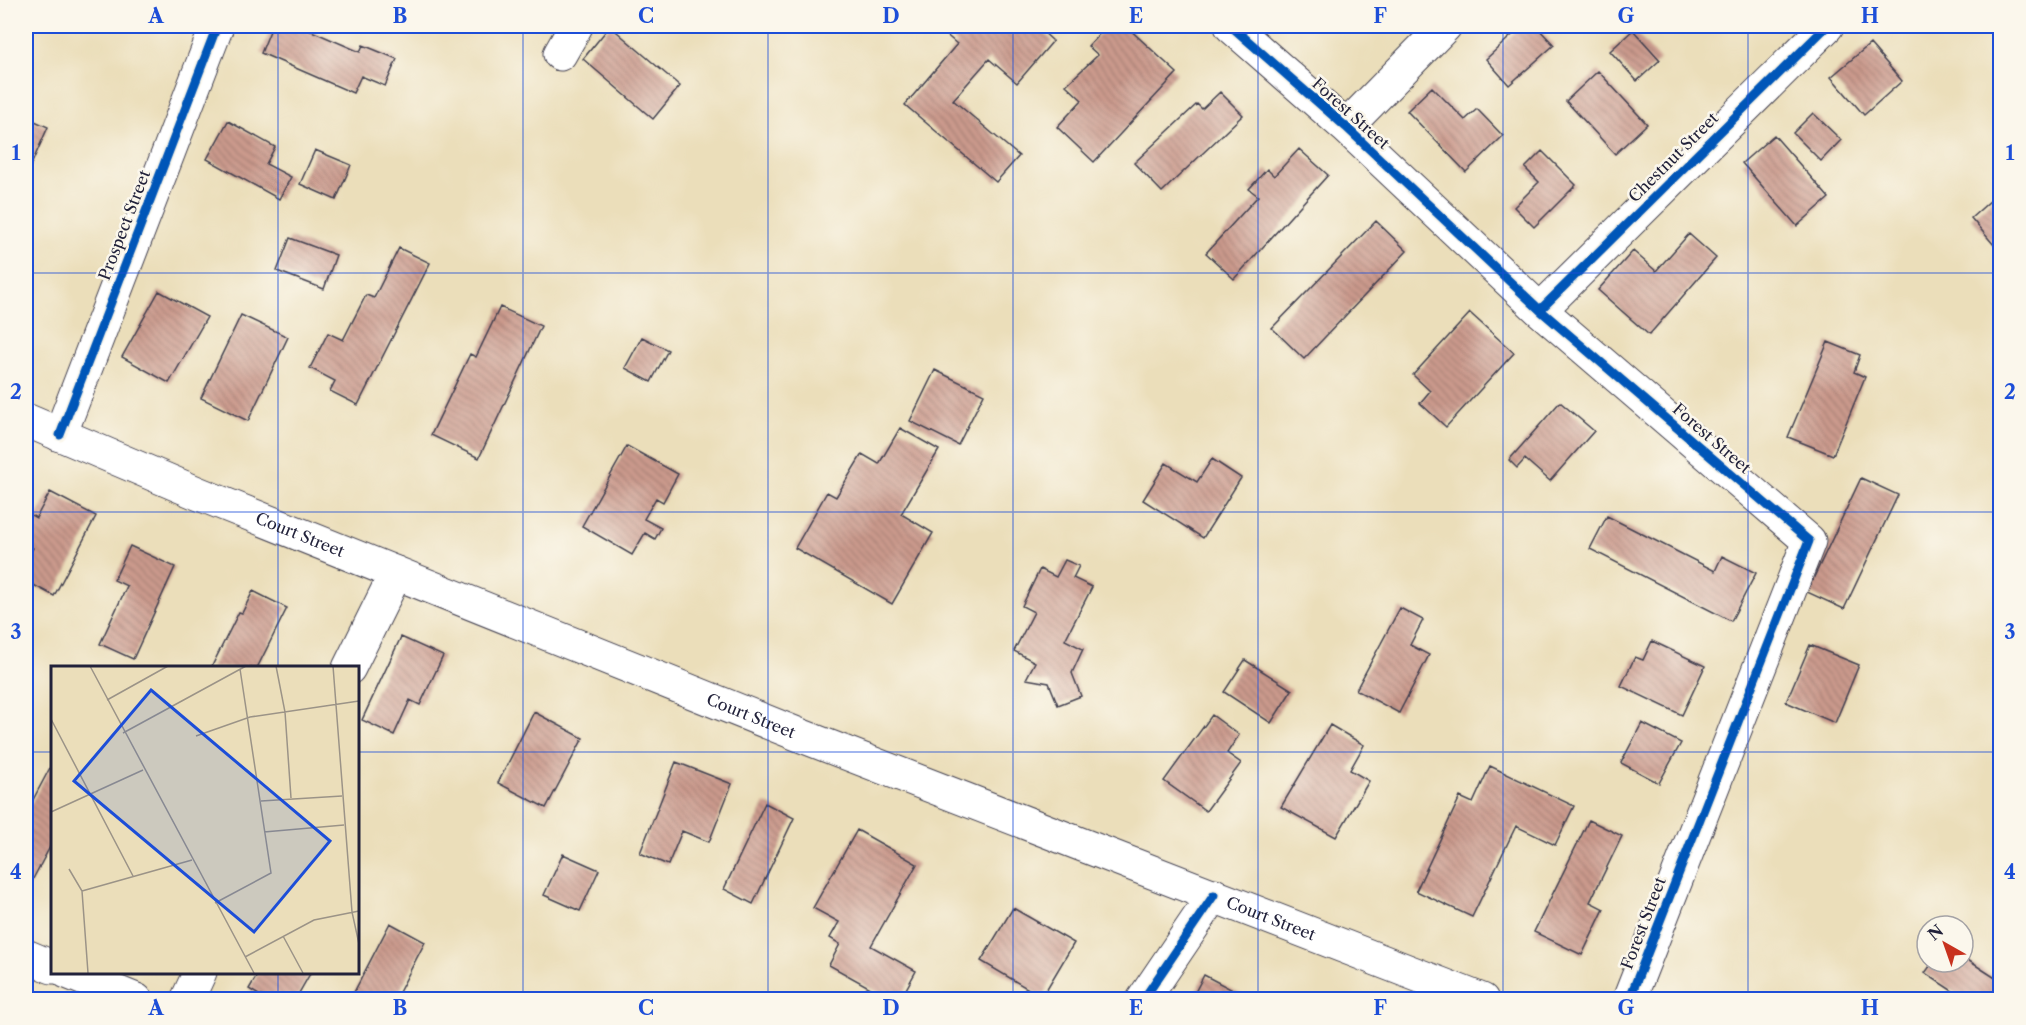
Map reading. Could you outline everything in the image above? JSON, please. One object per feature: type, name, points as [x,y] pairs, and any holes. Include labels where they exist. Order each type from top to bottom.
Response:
[{"type":"street","name":"Prospect Street","points":[[60,435],[217,26]]},
{"type":"street","points":[[560,54],[576,26]]},
{"type":"street","name":"Forest Street","points":[[1230,26],[1346,127],[1540,310],[1809,541],[1629,999]]},
{"type":"street","points":[[1346,127],[1445,26]]},
{"type":"street","name":"Chestnut Street","points":[[1540,310],[1827,26]]},
{"type":"street","name":"Court Street","points":[[26,420],[197,493],[802,736],[1482,999]]},
{"type":"street","points":[[350,666],[396,573]]},
{"type":"street","points":[[1143,999],[1214,895]]},
{"type":"street","points":[[26,956],[51,967]]},
{"type":"street","points":[[72,974],[136,999]]},
{"type":"street","points":[[187,999],[199,974]]},
{"type":"building","points":[[272,26],[300,26],[360,52],[363,45],[397,59],[385,86],[361,76],[353,93],[261,53]]},
{"type":"building","points":[[610,26],[680,86],[653,119],[583,59]]},
{"type":"building","points":[[936,26],[1043,26],[1040,29],[1053,41],[1017,83],[989,59],[953,100],[1019,156],[996,182],[905,105],[957,44]]},
{"type":"building","points":[[1107,26],[1126,26],[1177,73],[1094,162],[1057,127],[1082,100],[1066,85],[1098,55],[1088,46]]},
{"type":"building","points":[[1522,26],[1536,26],[1554,45],[1509,85],[1486,59]]},
{"type":"building","points":[[1633,30],[1660,60],[1637,81],[1610,51]]},
{"type":"building","points":[[1870,44],[1902,81],[1864,115],[1831,77]]},
{"type":"building","points":[[1598,71],[1647,124],[1615,154],[1566,101]]},
{"type":"building","points":[[1432,87],[1465,120],[1477,109],[1503,136],[1466,172],[1407,111]]},
{"type":"building","points":[[1220,92],[1243,115],[1162,192],[1134,163],[1197,104],[1202,109]]},
{"type":"building","points":[[1813,113],[1841,140],[1821,161],[1793,133]]},
{"type":"building","points":[[26,117],[48,127],[26,176]]},
{"type":"building","points":[[228,121],[275,147],[266,164],[291,177],[279,199],[207,159]]},
{"type":"building","points":[[1774,135],[1829,198],[1797,226],[1742,163]]},
{"type":"building","points":[[1299,149],[1328,175],[1234,279],[1206,253],[1258,196],[1249,189],[1267,169],[1274,176]]},
{"type":"building","points":[[315,150],[351,165],[336,200],[300,184]]},
{"type":"building","points":[[1542,151],[1576,185],[1534,227],[1514,207],[1539,182],[1525,168]]},
{"type":"building","points":[[2000,192],[2000,252],[1971,218]]},
{"type":"building","points":[[1376,221],[1407,251],[1304,359],[1272,328]]},
{"type":"building","points":[[1689,234],[1716,258],[1649,335],[1598,290],[1633,251],[1656,271]]},
{"type":"building","points":[[290,238],[336,255],[324,289],[277,271]]},
{"type":"building","points":[[399,248],[430,263],[358,405],[330,391],[335,381],[310,368],[328,333],[343,340],[366,295],[374,298]]},
{"type":"building","points":[[159,291],[207,317],[169,383],[122,357]]},
{"type":"building","points":[[500,307],[541,326],[479,458],[431,435],[470,354],[476,357]]},
{"type":"building","points":[[1470,313],[1514,353],[1446,427],[1420,403],[1430,391],[1413,375]]},
{"type":"building","points":[[241,315],[288,337],[248,421],[201,398]]},
{"type":"building","points":[[642,337],[668,350],[651,382],[625,368]]},
{"type":"building","points":[[1828,342],[1860,355],[1854,372],[1865,377],[1833,455],[1788,437]]},
{"type":"building","points":[[935,370],[984,394],[958,445],[910,421]]},
{"type":"building","points":[[1560,402],[1594,431],[1550,481],[1525,459],[1517,468],[1509,460]]},
{"type":"building","points":[[900,428],[939,450],[901,514],[933,533],[892,604],[795,548],[827,492],[836,497],[862,454],[879,464]]},
{"type":"building","points":[[627,446],[678,474],[663,502],[656,498],[644,519],[661,528],[655,539],[645,533],[632,555],[582,526]]},
{"type":"building","points":[[1212,459],[1241,478],[1203,538],[1143,500],[1166,463],[1197,482]]},
{"type":"building","points":[[1861,478],[1898,495],[1844,609],[1807,592]]},
{"type":"building","points":[[50,492],[96,516],[54,596],[26,581],[26,562],[33,548],[26,544],[26,512],[36,518]]},
{"type":"building","points":[[1607,516],[1715,571],[1722,556],[1756,573],[1731,621],[1590,549]]},
{"type":"building","points":[[130,546],[175,567],[133,659],[100,644],[127,586],[114,580]]},
{"type":"building","points":[[1065,560],[1079,566],[1073,578],[1092,587],[1065,640],[1083,649],[1072,673],[1081,696],[1058,705],[1049,683],[1026,679],[1035,662],[1014,651],[1034,612],[1022,606],[1040,569],[1056,577]]},
{"type":"building","points":[[253,591],[287,608],[258,666],[212,666],[239,612],[242,613]]},
{"type":"building","points":[[1400,608],[1423,620],[1410,645],[1429,655],[1399,713],[1356,690]]},
{"type":"building","points":[[401,637],[443,656],[420,705],[410,700],[394,735],[362,720]]},
{"type":"building","points":[[1652,641],[1705,666],[1682,715],[1621,686],[1635,657],[1643,660]]},
{"type":"building","points":[[1810,645],[1859,665],[1835,723],[1786,702]]},
{"type":"building","points":[[1245,660],[1292,690],[1271,723],[1224,692]]},
{"type":"building","points":[[534,712],[583,738],[546,808],[498,783]]},
{"type":"building","points":[[1212,715],[1239,735],[1227,753],[1241,763],[1206,811],[1164,781]]},
{"type":"building","points":[[1642,723],[1681,743],[1659,783],[1621,763]]},
{"type":"building","points":[[1330,725],[1364,745],[1350,770],[1369,781],[1336,837],[1281,807]]},
{"type":"building","points":[[676,762],[732,784],[709,842],[682,831],[668,865],[640,853]]},
{"type":"building","points":[[51,766],[51,845],[26,892],[26,813]]},
{"type":"building","points":[[1490,766],[1574,806],[1555,845],[1516,826],[1472,917],[1416,891],[1460,797],[1473,803]]},
{"type":"building","points":[[765,803],[794,818],[753,904],[724,889]]},
{"type":"building","points":[[1589,820],[1622,836],[1590,902],[1604,909],[1582,955],[1534,932]]},
{"type":"building","points":[[857,830],[917,864],[871,946],[916,971],[900,1000],[892,1000],[829,965],[840,944],[830,938],[839,922],[813,908]]},
{"type":"building","points":[[563,854],[599,870],[580,911],[544,895]]},
{"type":"building","points":[[1013,908],[1074,943],[1042,997],[981,961]]},
{"type":"building","points":[[390,923],[425,942],[395,1000],[350,1000]]},
{"type":"building","points":[[1975,965],[2000,981],[2000,991],[1995,1000],[1966,1000],[1927,974],[1975,974]]},
{"type":"building","points":[[258,974],[310,974],[295,1000],[267,1000],[249,989]]},
{"type":"building","points":[[1204,975],[1246,997],[1245,1000],[1191,1000]]},
{"type":"cycle path","points":[[60,435],[217,26]]},
{"type":"cycle path","points":[[1231,26],[1346,127],[1540,310],[1809,541],[1629,1000]]},
{"type":"cycle path","points":[[1540,310],[1827,26]]},
{"type":"cycle path","points":[[1143,1000],[1214,895]]}]
